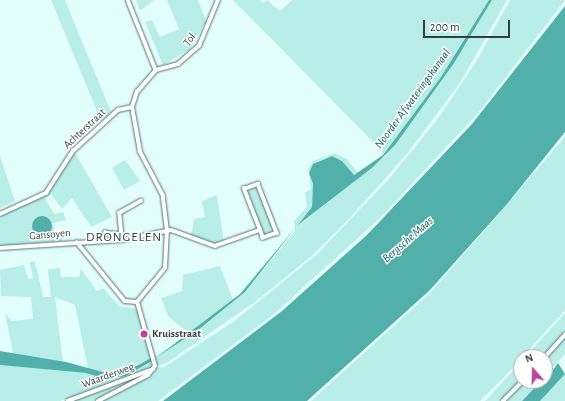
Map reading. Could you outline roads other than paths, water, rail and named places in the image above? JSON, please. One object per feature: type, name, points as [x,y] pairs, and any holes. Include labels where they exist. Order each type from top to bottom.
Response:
[{"type":"street","points":[[128,0],[156,70],[137,92],[132,107],[140,152],[163,196],[167,231],[165,268],[137,302]]},
{"type":"street","name":"Tol","points":[[156,70],[178,64],[199,46],[218,0]]},
{"type":"street","name":"Achterstraat","points":[[0,214],[46,193],[73,151],[118,110],[132,107]]},
{"type":"street","points":[[258,184],[277,233],[263,238],[260,230],[244,189],[258,184]]},
{"type":"street","points":[[122,240],[119,213],[141,201]]},
{"type":"street","name":"Gansoyen","points":[[0,248],[102,240],[122,240],[167,231],[178,232],[210,247],[260,230]]},
{"type":"street","name":"Gansoyen","points":[[102,240],[104,234],[121,234]]},
{"type":"street","points":[[77,242],[125,301],[137,302]]},
{"type":"street","points":[[98,401],[148,375],[154,368],[137,302]]},
{"type":"street","points":[[552,349],[565,335]]},
{"type":"street","name":"Waarderweg","points":[[68,401],[154,368]]},
{"type":"street","points":[[503,401],[515,389]]},
{"type":"water","points":[[489,0],[492,0],[454,63],[395,145],[373,167],[298,225],[312,207],[313,184],[309,173],[313,164],[332,156],[342,161],[354,175],[383,155],[441,77]]},
{"type":"water","name":"Bergsche Maas","points":[[565,6],[565,132],[507,204],[430,290],[307,401],[163,401],[282,311],[367,235],[472,124]]},
{"type":"water","points":[[42,216],[49,219],[52,226],[49,233],[42,236],[35,233],[32,226],[35,219]]},
{"type":"water","points":[[297,226],[245,292],[198,330],[157,357],[240,294]]},
{"type":"water","points":[[0,351],[66,362],[110,374],[127,371],[151,358],[152,361],[125,376],[106,379],[86,373],[0,365]]},
{"type":"water","points":[[558,363],[565,374],[553,387],[553,370]]},
{"type":"water","points":[[533,389],[551,389],[540,401],[522,401]]},
{"type":"place","name":"Kruisstraat","points":[[144,334]]},
{"type":"district","name":"DRONGELEN","points":[[124,238]]},
{"type":"water label","name":"Noorder Afwateringskanaal","points":[[413,99]]}]
